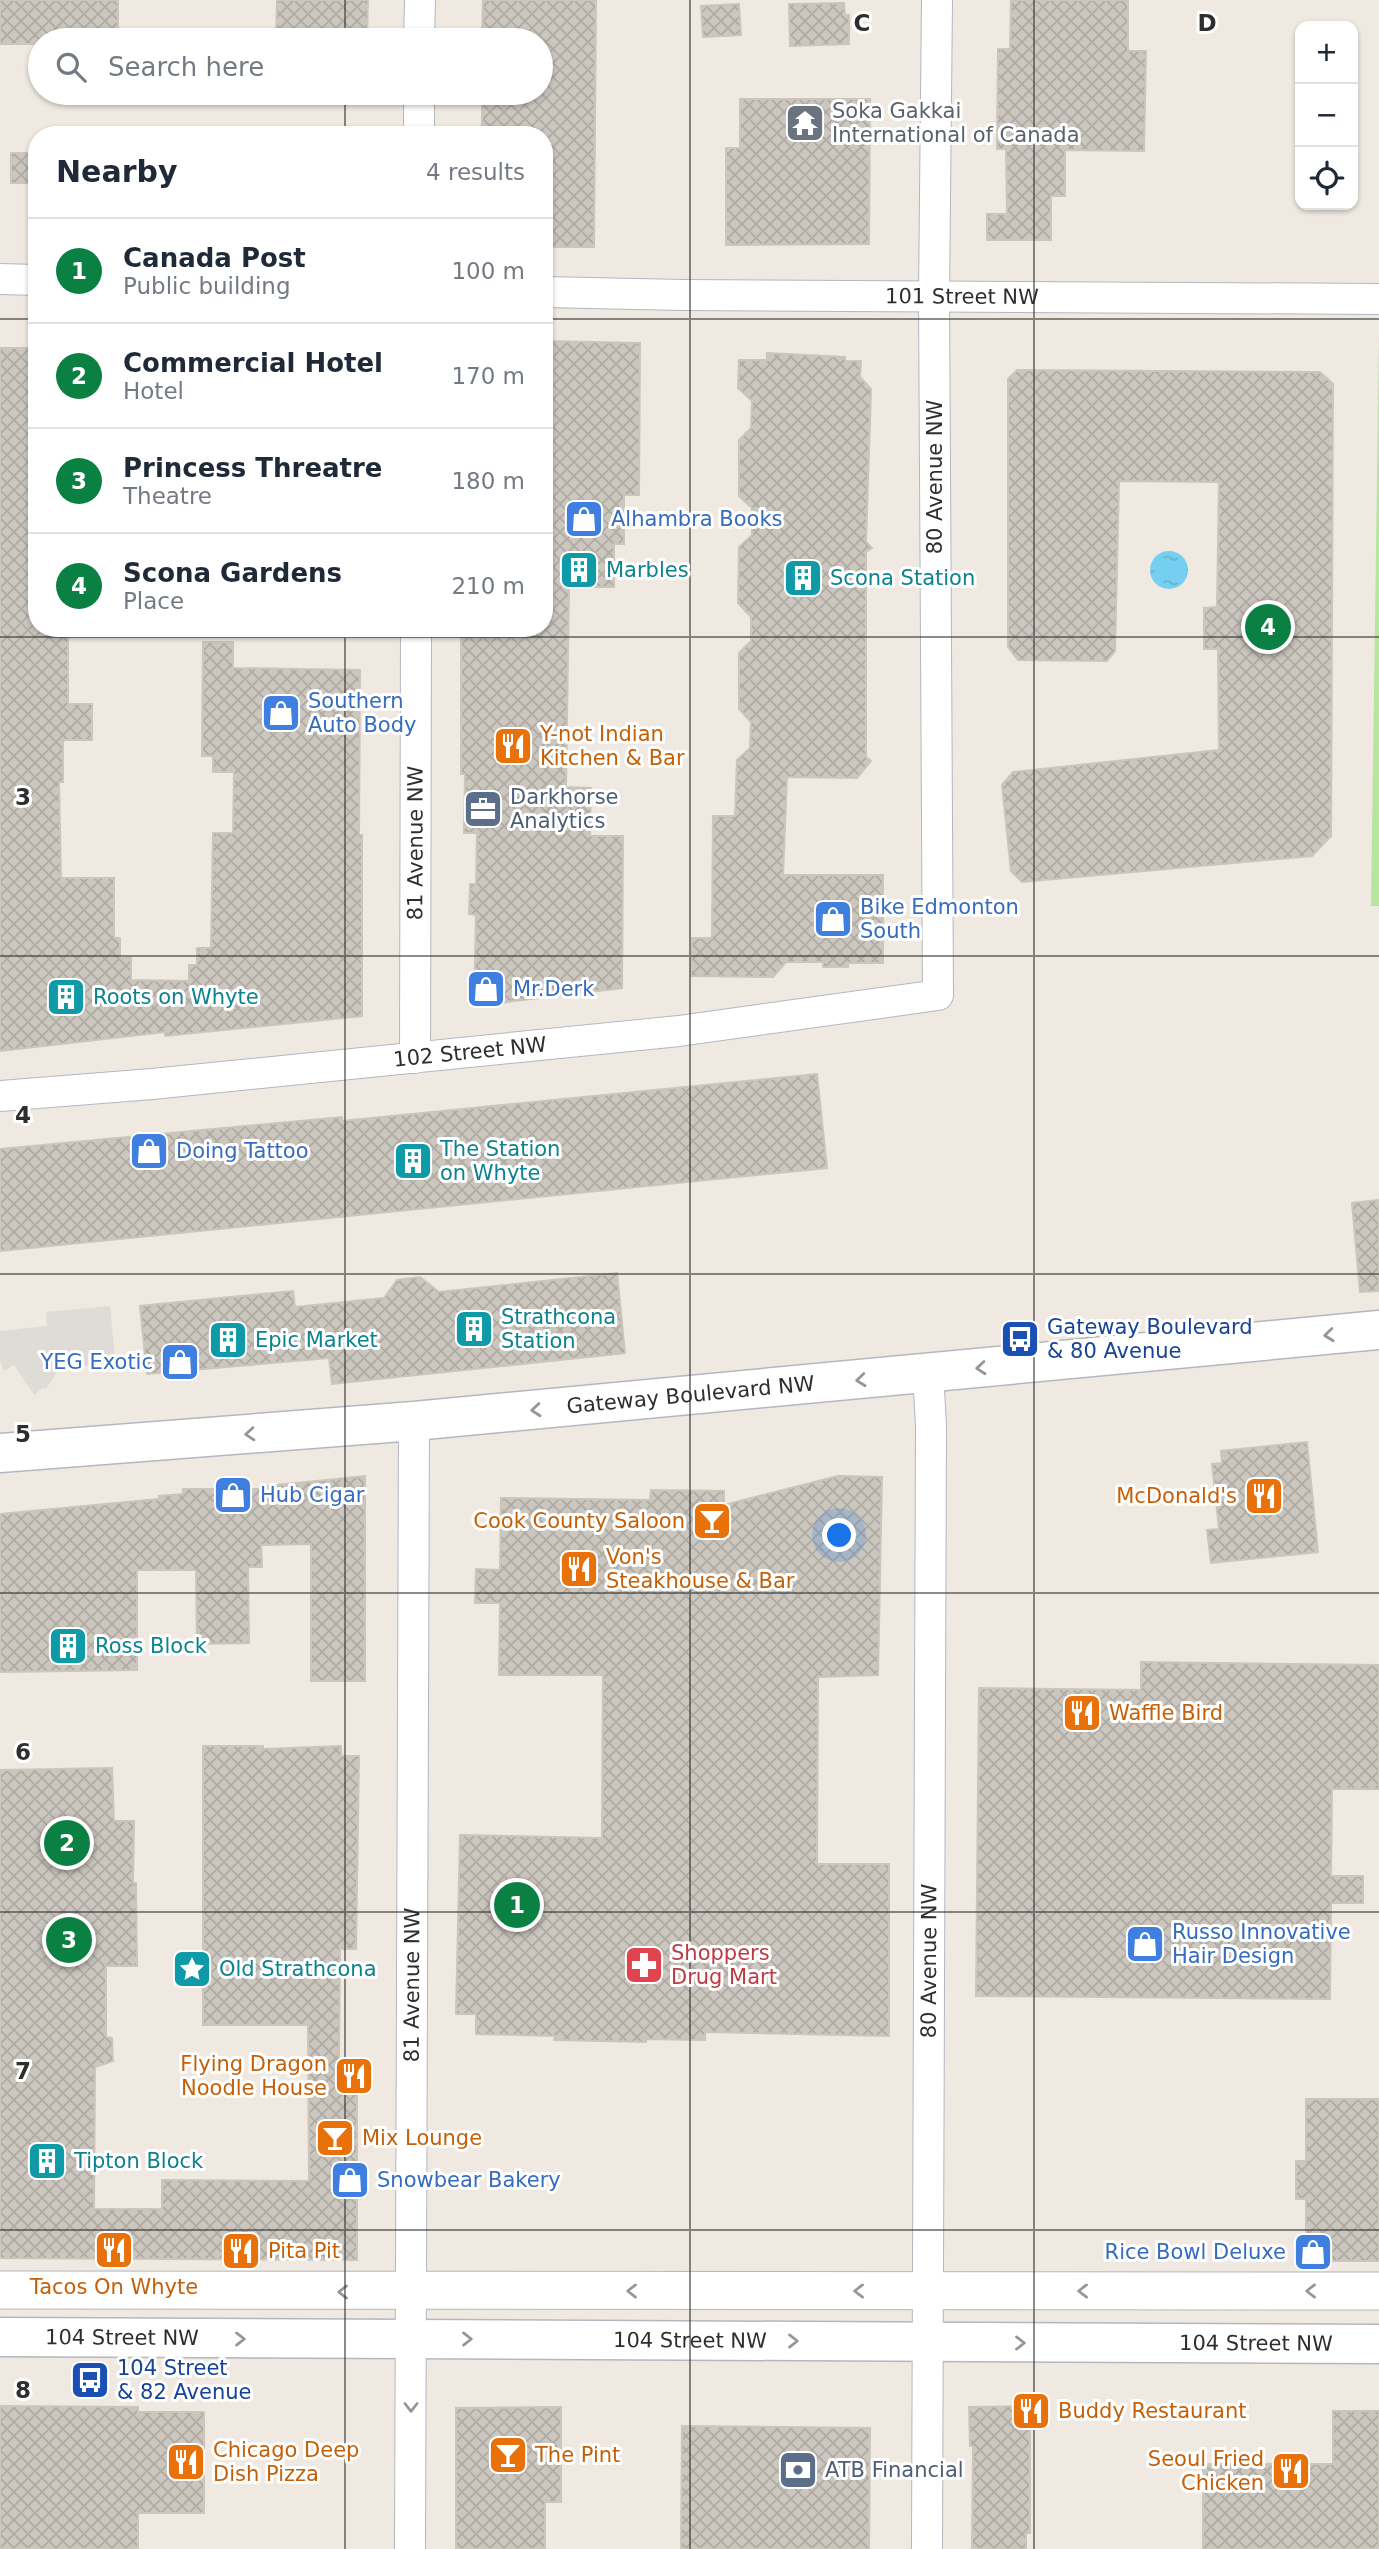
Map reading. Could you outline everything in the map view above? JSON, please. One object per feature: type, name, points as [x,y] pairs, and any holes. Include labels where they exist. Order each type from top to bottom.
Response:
[{"type":"main road","name":"Gateway Boulevard NW","points":[[0,1453],[414,1421],[1379,1330]]},
{"type":"main road","name":"104 Street NW","points":[[0,2337],[1379,2344]]},
{"type":"street","points":[[419,28],[420,0]]},
{"type":"street","name":"80 Avenue NW","points":[[937,0],[934,297],[938,995]]},
{"type":"street","points":[[419,105],[419,126]]},
{"type":"street","points":[[0,279],[28,280]]},
{"type":"street","name":"101 Street NW","points":[[553,292],[1379,299]]},
{"type":"street","name":"81 Avenue NW","points":[[415,1058],[416,637]]},
{"type":"street","name":"102 Street NW","points":[[0,1096],[152,1084],[679,1031],[938,995]]},
{"type":"street","name":"80 Avenue NW","points":[[927,2549],[931,1426],[928,1372]]},
{"type":"street","name":"81 Avenue NW","points":[[410,2549],[414,1421]]},
{"type":"street","points":[[0,2290],[1379,2291]]},
{"type":"green space","points":[[1379,339],[1379,906],[1371,906]]},
{"type":"shaded area","points":[[110,1306],[116,1367],[98,1365],[60,1368],[46,1389],[42,1388],[34,1395],[14,1365],[4,1371],[0,1361],[0,1331],[47,1326],[46,1312]]},
{"type":"water","points":[[1169,551],[1182,557],[1188,570],[1182,583],[1169,589],[1156,583],[1150,570],[1156,557]]},
{"type":"building","points":[[0,0],[118,0],[118,28],[28,28],[28,44],[0,44]]},
{"type":"building","points":[[277,0],[368,0],[367,28],[276,28]]},
{"type":"building","points":[[483,0],[596,0],[594,247],[553,247],[553,126],[482,126],[482,105],[553,105],[553,28],[482,28]]},
{"type":"building","points":[[1011,0],[1128,0],[1128,51],[1146,51],[1144,151],[1065,150],[1065,196],[1051,196],[1051,240],[987,240],[987,214],[1007,214],[1006,149],[997,149],[998,49],[1010,49]]},
{"type":"building","points":[[844,3],[845,15],[849,15],[849,44],[790,46],[789,4]]},
{"type":"building","points":[[739,4],[741,35],[703,37],[701,6]]},
{"type":"building","points":[[740,99],[870,99],[869,244],[726,245],[726,148],[740,148]]},
{"type":"building","points":[[11,153],[28,153],[28,183],[11,183]]},
{"type":"building","points":[[553,341],[640,343],[639,495],[624,495],[624,544],[614,544],[614,587],[569,587],[566,787],[591,788],[590,836],[623,836],[622,988],[474,1006],[476,915],[469,914],[470,884],[476,884],[477,833],[464,833],[465,774],[461,774],[461,637],[553,637]]},
{"type":"building","points":[[0,348],[28,348],[28,637],[68,637],[68,704],[92,704],[92,740],[63,740],[63,782],[59,782],[61,878],[114,878],[114,938],[120,938],[120,958],[131,958],[131,980],[189,981],[189,965],[197,965],[197,948],[211,948],[213,833],[233,833],[234,772],[213,772],[213,756],[202,756],[203,642],[233,642],[233,668],[360,670],[362,1016],[165,1036],[165,1032],[0,1051]]},
{"type":"building","name":"Scona Station","points":[[767,353],[845,357],[845,361],[861,361],[860,377],[871,389],[866,542],[872,548],[866,552],[866,757],[871,761],[857,778],[787,777],[783,875],[883,875],[883,963],[848,963],[848,967],[823,967],[823,962],[786,962],[773,977],[691,976],[692,938],[712,938],[713,816],[735,816],[737,760],[750,748],[751,722],[739,709],[739,653],[751,641],[751,617],[738,603],[739,547],[752,535],[752,508],[739,496],[739,440],[751,428],[752,401],[738,388],[739,360],[767,360]]},
{"type":"building","points":[[1017,370],[1320,372],[1333,384],[1331,836],[1312,856],[1022,882],[1011,871],[1002,785],[1013,772],[1219,750],[1218,649],[1204,649],[1204,608],[1217,607],[1219,482],[1119,481],[1115,651],[1107,661],[1018,660],[1008,647],[1008,379]]},
{"type":"building","name":"The Station on Whyte","points":[[817,1074],[827,1168],[0,1251],[0,1149],[342,1117],[342,1121]]},
{"type":"building","points":[[1379,1200],[1379,1291],[1360,1292],[1352,1203]]},
{"type":"building","name":"Strathcona Station","points":[[617,1273],[625,1353],[332,1384],[329,1358],[147,1374],[140,1306],[293,1291],[295,1307],[384,1298],[397,1280],[420,1277],[439,1292]]},
{"type":"building","name":"McDonald's","points":[[1307,1442],[1318,1552],[1211,1563],[1207,1530],[1219,1529],[1212,1464],[1222,1463],[1221,1451]]},
{"type":"building","points":[[365,1476],[365,1681],[311,1681],[311,1544],[261,1545],[262,1567],[248,1567],[249,1643],[197,1644],[196,1570],[137,1570],[137,1670],[0,1672],[0,1514],[159,1499],[159,1496],[183,1494],[183,1489],[267,1489],[267,1486]]},
{"type":"building","points":[[838,1476],[882,1477],[878,1675],[818,1677],[817,1864],[889,1864],[889,2036],[705,2032],[705,2040],[646,2039],[646,2042],[554,2040],[555,2036],[476,2034],[476,2014],[456,2014],[460,1835],[602,1838],[603,1675],[499,1675],[500,1603],[475,1603],[476,1569],[500,1570],[501,1498],[650,1500],[651,1490],[724,1491],[724,1505]]},
{"type":"building","points":[[1141,1662],[1379,1665],[1379,1789],[1332,1789],[1331,1876],[1363,1876],[1363,1903],[1331,1903],[1330,1999],[976,1996],[979,1688],[1141,1690]]},
{"type":"building","points":[[203,1746],[263,1746],[263,1749],[341,1746],[341,1756],[359,1756],[356,1949],[340,1949],[339,2060],[357,2060],[357,2260],[0,2258],[0,1770],[112,1768],[114,1821],[134,1821],[133,1883],[136,1883],[137,1966],[106,1966],[106,2037],[112,2038],[113,2061],[95,2067],[94,2209],[162,2209],[162,2180],[309,2181],[308,2025],[203,2025]]},
{"type":"building","points":[[1306,2099],[1379,2099],[1379,2261],[1306,2261],[1306,2199],[1296,2199],[1296,2161],[1306,2161]]},
{"type":"building","points":[[0,2406],[138,2407],[138,2412],[204,2412],[204,2513],[138,2513],[138,2549],[0,2549]]},
{"type":"building","points":[[1030,2406],[1030,2533],[1026,2533],[1026,2549],[972,2549],[973,2446],[970,2446],[969,2407]]},
{"type":"building","name":"The Pint","points":[[561,2407],[561,2502],[545,2502],[545,2549],[456,2549],[456,2408]]},
{"type":"building","points":[[1333,2411],[1379,2411],[1379,2549],[1203,2549],[1203,2464],[1333,2464]]},
{"type":"building","points":[[682,2426],[870,2428],[869,2549],[681,2549]]},
{"type":"place","name":"Soka Gakkai International of Canada","points":[[805,123]]},
{"type":"place","name":"Alhambra Books","points":[[584,519]]},
{"type":"place","name":"Marbles","points":[[579,570]]},
{"type":"place","name":"Scona Station","points":[[803,578]]},
{"type":"place","name":"Scona Gardens","points":[[1268,627]]},
{"type":"place","name":"Southern Auto Body","points":[[281,713]]},
{"type":"place","name":"Y-not Indian Kitchen & Bar","points":[[513,746]]},
{"type":"place","name":"Darkhorse Analytics","points":[[483,809]]},
{"type":"place","name":"Bike Edmonton South","points":[[833,919]]},
{"type":"place","name":"Mr.Derk","points":[[486,989]]},
{"type":"place","name":"Roots on Whyte","points":[[66,997]]},
{"type":"place","name":"Doing Tattoo","points":[[149,1151]]},
{"type":"place","name":"The Station on Whyte","points":[[413,1161]]},
{"type":"place","name":"Strathcona Station","points":[[474,1329]]},
{"type":"place","name":"Gateway Boulevard & 80 Avenue","points":[[1020,1339]]},
{"type":"place","name":"Epic Market","points":[[228,1340]]},
{"type":"place","name":"YEG Exotic","points":[[180,1362]]},
{"type":"place","name":"Hub Cigar","points":[[233,1495]]},
{"type":"place","name":"McDonald's","points":[[1264,1496]]},
{"type":"place","name":"Cook County Saloon","points":[[712,1521]]},
{"type":"place","name":"Von's Steakhouse & Bar","points":[[579,1569]]},
{"type":"place","name":"Ross Block","points":[[68,1646]]},
{"type":"place","name":"Waffle Bird","points":[[1082,1713]]},
{"type":"place","name":"Commercial Hotel","points":[[67,1843]]},
{"type":"place","name":"Canada Post","points":[[517,1905]]},
{"type":"place","name":"Princess Threatre","points":[[69,1940]]},
{"type":"place","name":"Russo Innovative Hair Design","points":[[1145,1944]]},
{"type":"place","name":"Shoppers Drug Mart","points":[[644,1965]]},
{"type":"place","name":"Old Strathcona","points":[[192,1969]]},
{"type":"place","name":"Flying Dragon Noodle House","points":[[354,2076]]},
{"type":"place","name":"Mix Lounge","points":[[335,2138]]},
{"type":"place","name":"Tipton Block","points":[[47,2161]]},
{"type":"place","name":"Snowbear Bakery","points":[[350,2180]]},
{"type":"place","name":"Tacos On Whyte","points":[[114,2250]]},
{"type":"place","name":"Pita Pit","points":[[241,2251]]},
{"type":"place","name":"Rice Bowl Deluxe","points":[[1313,2252]]},
{"type":"place","name":"104 Street & 82 Avenue","points":[[90,2380]]},
{"type":"place","name":"Buddy Restaurant","points":[[1031,2411]]},
{"type":"place","name":"The Pint","points":[[508,2455]]},
{"type":"place","name":"Chicago Deep Dish Pizza","points":[[186,2462]]},
{"type":"place","name":"ATB Financial","points":[[798,2470]]},
{"type":"place","name":"Seoul Fried Chicken","points":[[1291,2471]]}]
